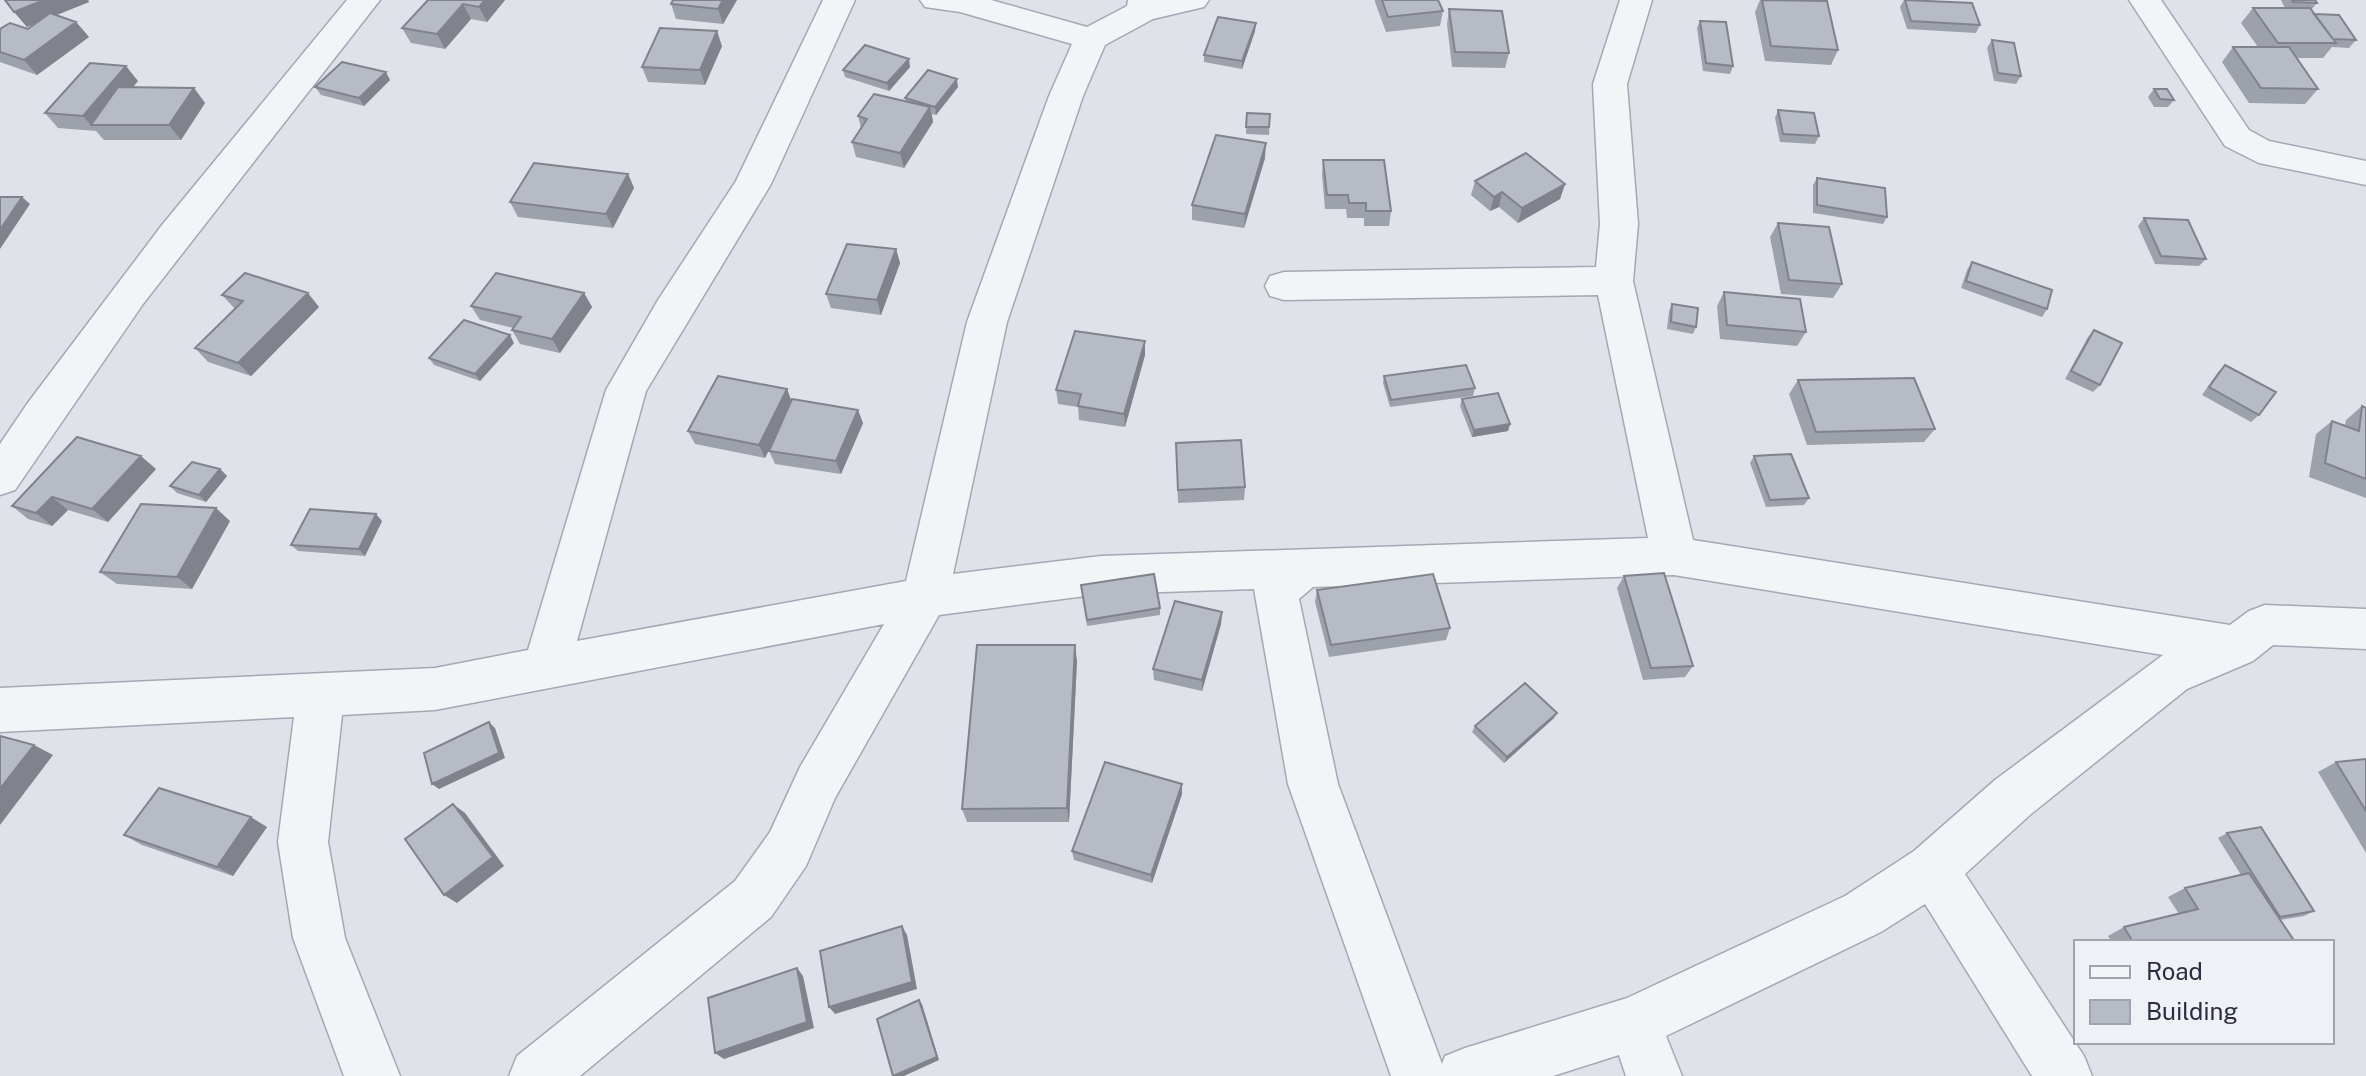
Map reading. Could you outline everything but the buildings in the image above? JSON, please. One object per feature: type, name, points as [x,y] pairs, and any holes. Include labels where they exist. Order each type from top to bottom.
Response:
[{"type":"street","points":[[0,478],[71,370],[225,169],[364,0]]},
{"type":"street","points":[[547,667],[626,390],[672,310],[753,184],[839,0]]},
{"type":"street","points":[[936,0],[962,2],[1091,39]]},
{"type":"street","points":[[537,1076],[753,899],[788,849],[817,783],[925,597],[987,322],[1066,96],[1091,39],[1144,6],[1193,0]]},
{"type":"street","points":[[1636,0],[1610,84],[1619,224],[1614,281],[1674,556]]},
{"type":"street","points":[[2145,0],[2237,138],[2259,151],[2366,173]]},
{"type":"street","points":[[1284,286],[1614,281]]},
{"type":"street","points":[[0,710],[435,689],[925,597],[1101,575],[1674,556],[2237,647]]},
{"type":"street","points":[[1303,568],[1275,593],[1313,784],[1419,1076]]},
{"type":"street","points":[[1465,1076],[1634,1023],[1863,914],[1932,869],[2013,797],[2170,674],[2237,647],[2265,625],[2366,629]]},
{"type":"street","points":[[321,695],[303,842],[319,938],[372,1076]]},
{"type":"street","points":[[1932,869],[2064,1076]]},
{"type":"street","points":[[1634,1023],[1654,1076]]}]
